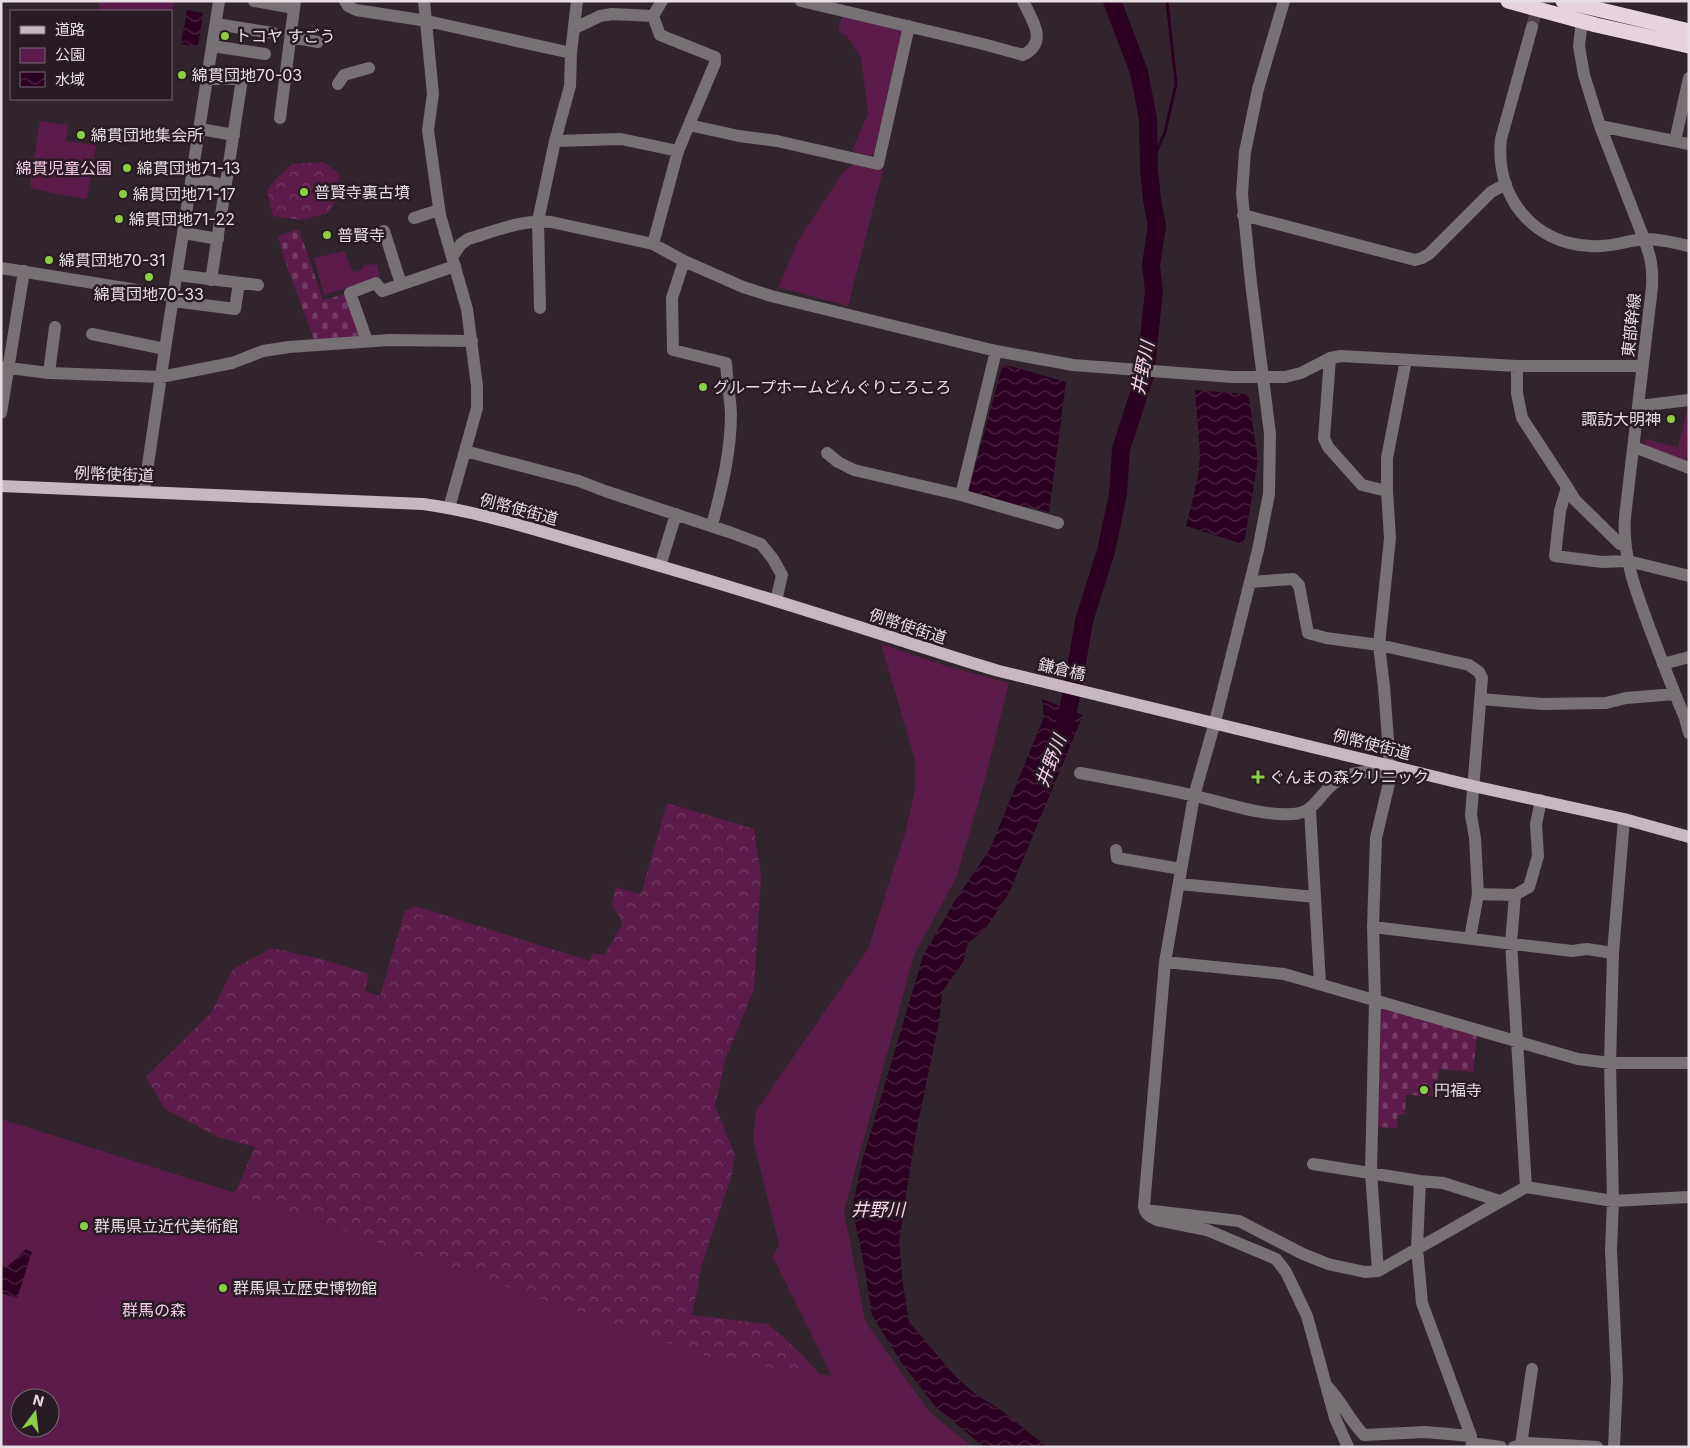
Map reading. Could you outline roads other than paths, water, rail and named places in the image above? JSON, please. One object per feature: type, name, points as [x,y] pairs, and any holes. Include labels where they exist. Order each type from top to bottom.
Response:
[{"type":"highway","points":[[1508,1],[1583,8],[1689,31]]},
{"type":"highway","points":[[1563,1],[1689,46]]},
{"type":"main road","name":"例幣使街道","points":[[1,486],[423,504],[449,508],[491,517],[660,566],[956,659],[1010,673]]},
{"type":"main road","name":"鎌倉橋","points":[[1010,673],[1106,696]]},
{"type":"main road","name":"例幣使街道","points":[[1106,696],[1391,768],[1624,819],[1689,837]]},
{"type":"street","points":[[144,492],[164,349],[174,298],[219,1]]},
{"type":"street","points":[[254,1],[295,5],[280,118]]},
{"type":"street","points":[[345,1],[348,6],[356,10],[427,21],[571,53]]},
{"type":"street","points":[[424,1],[433,94],[428,130],[445,236],[467,309],[477,386],[477,408],[449,508]]},
{"type":"street","points":[[540,308],[538,221],[555,141],[570,86],[571,53],[577,1]]},
{"type":"street","points":[[653,16],[662,1]]},
{"type":"street","points":[[801,1],[1023,55],[1036,45],[1037,39],[1036,27],[1023,1]]},
{"type":"street","points":[[1284,1],[1258,89],[1245,152],[1242,194],[1270,434],[1269,494],[1258,550],[1215,722],[1194,796],[1181,869],[1165,962],[1145,1210],[1150,1217],[1157,1220],[1206,1230],[1276,1259],[1286,1272],[1307,1316],[1335,1418],[1348,1447]]},
{"type":"street","name":"東部幹線","points":[[1583,8],[1579,46],[1584,75],[1600,126],[1651,258],[1652,272],[1639,406],[1625,517],[1625,543],[1634,586],[1685,718],[1689,733]]},
{"type":"street","points":[[575,28],[600,16],[612,14],[653,16]]},
{"type":"street","points":[[652,244],[678,151],[715,63],[715,57],[660,35],[653,16]]},
{"type":"street","points":[[216,24],[273,33]]},
{"type":"street","points":[[689,125],[739,136],[777,141],[878,164],[909,26]]},
{"type":"street","points":[[1532,27],[1501,139],[1500,162],[1512,199],[1521,213],[1545,234],[1560,241],[1576,245],[1593,247],[1644,239],[1689,246]]},
{"type":"street","points":[[291,37],[318,42]]},
{"type":"street","points":[[212,46],[265,54]]},
{"type":"street","points":[[338,84],[344,75],[369,68]]},
{"type":"street","points":[[1675,141],[1689,78]]},
{"type":"street","points":[[208,79],[242,79],[211,280]]},
{"type":"street","points":[[1600,126],[1689,144]]},
{"type":"street","points":[[200,129],[234,135]]},
{"type":"street","points":[[555,141],[621,139],[678,151]]},
{"type":"street","points":[[192,179],[226,185]]},
{"type":"street","points":[[1243,215],[1415,260],[1429,254],[1490,192],[1506,184]]},
{"type":"street","points":[[414,218],[440,210]]},
{"type":"street","points":[[367,341],[350,293],[376,284],[382,291],[401,284],[454,261],[461,244],[468,239],[527,222],[538,221],[567,225],[652,244],[684,261],[743,287],[771,296],[996,351],[1062,364],[1232,377],[1285,377],[1301,373],[1330,358],[1341,356],[1517,366],[1643,366]]},
{"type":"street","points":[[384,231],[401,284]]},
{"type":"street","points":[[184,233],[218,238]]},
{"type":"street","points":[[684,261],[672,298],[673,350],[726,363],[730,413],[728,451],[723,482],[712,525]]},
{"type":"street","points":[[1,268],[235,309],[239,283]]},
{"type":"street","points":[[1,413],[5,367],[24,271]]},
{"type":"street","points":[[177,276],[258,285]]},
{"type":"street","points":[[49,373],[55,327]]},
{"type":"street","points":[[92,334],[164,349]]},
{"type":"street","points":[[5,367],[49,373],[161,377],[232,363],[263,351],[280,348],[367,341],[472,341]]},
{"type":"street","points":[[961,495],[996,351]]},
{"type":"street","points":[[1330,358],[1324,438],[1328,447],[1362,485],[1387,492]]},
{"type":"street","points":[[1378,1270],[1371,1172],[1376,838],[1391,768],[1379,645],[1390,538],[1387,458],[1406,360]]},
{"type":"street","points":[[1517,366],[1518,394],[1522,418],[1576,500],[1620,544],[1625,543]]},
{"type":"street","points":[[1639,406],[1689,400]]},
{"type":"street","points":[[1634,447],[1689,468]]},
{"type":"street","points":[[465,451],[579,481],[712,525],[761,544],[773,559],[782,575],[776,601]]},
{"type":"street","points":[[827,453],[838,462],[854,470],[961,495],[1058,523]]},
{"type":"street","points":[[1567,488],[1560,511],[1555,556],[1602,562],[1628,561],[1689,576]]},
{"type":"street","points":[[660,566],[676,514]]},
{"type":"street","points":[[1250,582],[1293,579],[1299,586],[1308,633],[1326,638],[1379,645],[1469,665],[1479,672],[1482,678],[1481,699],[1471,815],[1478,894],[1470,938]]},
{"type":"street","points":[[1663,664],[1689,657]]},
{"type":"street","points":[[1481,699],[1542,704],[1606,703],[1626,698],[1675,694]]},
{"type":"street","points":[[1080,773],[1268,813],[1293,814],[1310,810],[1335,782],[1352,773],[1379,772],[1391,768]]},
{"type":"street","points":[[1478,894],[1515,895],[1529,888],[1538,856],[1536,824],[1541,800]]},
{"type":"street","points":[[1310,810],[1320,984]]},
{"type":"street","points":[[1614,1447],[1617,1379],[1611,1250],[1614,1201],[1610,1063],[1613,953],[1624,819]]},
{"type":"street","points":[[1116,850],[1117,858],[1181,869]]},
{"type":"street","points":[[1179,884],[1315,897]]},
{"type":"street","points":[[1515,895],[1511,943],[1526,1187]]},
{"type":"street","points":[[1374,927],[1572,951],[1587,949],[1613,953]]},
{"type":"street","points":[[1165,962],[1284,974],[1578,1059],[1610,1063],[1689,1063]]},
{"type":"street","points":[[1313,1164],[1442,1183],[1500,1201]]},
{"type":"street","points":[[1420,1181],[1417,1248],[1422,1303],[1472,1442]]},
{"type":"street","points":[[1145,1210],[1238,1221],[1303,1254],[1328,1264],[1365,1272],[1378,1270],[1526,1187],[1614,1201],[1689,1197]]},
{"type":"street","points":[[1532,1368],[1517,1446],[1528,1443],[1597,1447]]},
{"type":"street","points":[[1325,1384],[1337,1397],[1357,1428],[1364,1435],[1424,1432],[1501,1447]]},
{"type":"water","points":[[187,10],[203,13],[198,47],[181,44]]},
{"type":"water","points":[[1006,365],[1066,382],[1049,512],[972,495],[969,489],[1002,367]]},
{"type":"water","points":[[1195,390],[1245,394],[1249,398],[1258,461],[1243,544],[1186,526],[1198,477],[1200,455]]},
{"type":"water","name":"井野川","points":[[1042,699],[1083,715],[1009,893],[986,928],[968,943],[963,962],[942,992],[939,1022],[915,1138],[899,1241],[909,1322],[955,1376],[975,1394],[1001,1410],[1047,1447],[984,1447],[935,1406],[901,1362],[872,1315],[863,1259],[852,1209],[862,1161],[923,956],[954,902],[990,849],[1044,717]]},
{"type":"water","points":[[26,1249],[32,1252],[17,1298],[1,1293],[1,1263],[6,1268]]},
{"type":"waterway","name":"井野川","points":[[1063,732],[1084,621],[1106,551],[1118,494],[1121,449],[1145,375],[1154,291],[1151,265],[1157,226],[1149,169],[1148,119],[1139,72],[1112,1]]},
{"type":"waterway","points":[[1149,169],[1165,132],[1176,84],[1167,1]]},
{"type":"tunnel","points":[[1532,27],[1539,1]]},
{"type":"place","name":"トコヤ すごう","points":[[225,36]]},
{"type":"place","name":"綿貫団地70-03","points":[[182,75]]},
{"type":"place","name":"綿貫団地集会所","points":[[81,135]]},
{"type":"place","name":"綿貫団地71-13","points":[[127,168]]},
{"type":"place","name":"普賢寺裏古墳","points":[[304,192]]},
{"type":"place","name":"綿貫団地71-17","points":[[123,194]]},
{"type":"place","name":"綿貫団地71-22","points":[[119,219]]},
{"type":"place","name":"普賢寺","points":[[327,235]]},
{"type":"place","name":"綿貫団地70-31","points":[[49,260]]},
{"type":"place","name":"綿貫団地70-33","points":[[149,277]]},
{"type":"place","name":"グループホームどんぐりころころ","points":[[703,387]]},
{"type":"place","name":"諏訪大明神","points":[[1671,419]]},
{"type":"place","name":"ぐんまの森クリニック","points":[[1258,777]]},
{"type":"place","name":"円福寺","points":[[1424,1090]]},
{"type":"place","name":"群馬県立近代美術館","points":[[84,1226]]},
{"type":"place","name":"群馬県立歴史博物館","points":[[223,1288]]},
{"type":"park label","name":"綿貫児童公園","points":[[64,168]]},
{"type":"park label","name":"群馬の森","points":[[154,1310]]}]
